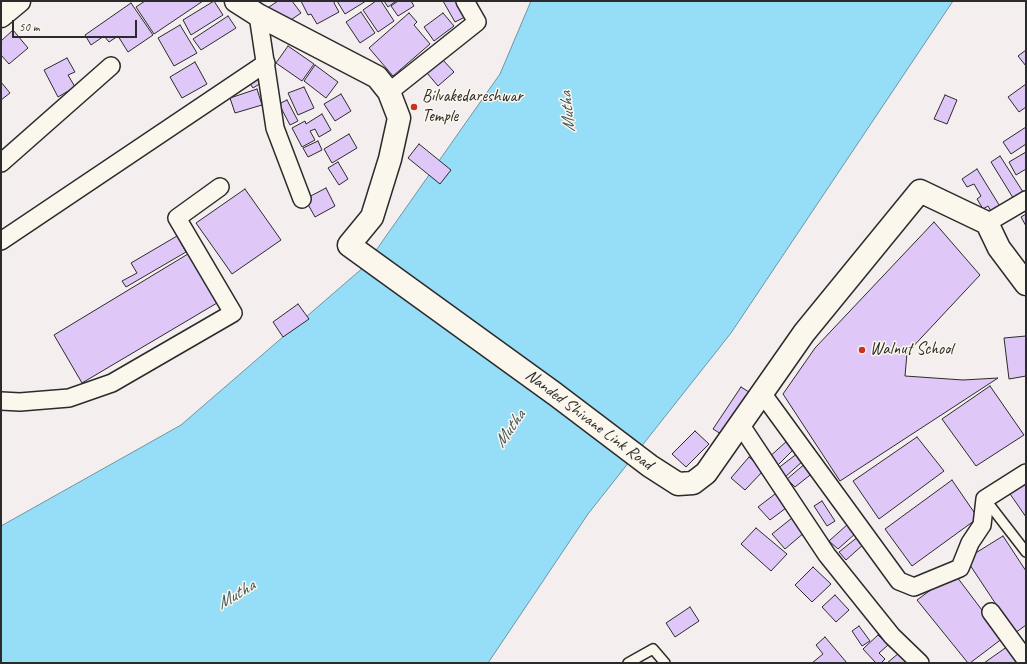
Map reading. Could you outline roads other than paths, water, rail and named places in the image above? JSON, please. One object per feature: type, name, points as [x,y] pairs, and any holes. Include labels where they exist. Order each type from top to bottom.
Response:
[{"type":"street","points":[[1,16],[19,1]]},
{"type":"street","name":"Nanded Shivane Link Road","points":[[236,1],[258,15],[377,77],[389,92],[399,118],[390,159],[372,217],[349,245],[555,394],[650,466],[678,484],[693,482],[706,473],[804,333],[920,191],[987,223]]},
{"type":"street","points":[[389,92],[477,22],[465,1]]},
{"type":"street","points":[[258,15],[275,128],[302,199]]},
{"type":"street","points":[[1,241],[266,63]]},
{"type":"street","points":[[1,163],[111,66]]},
{"type":"street","points":[[1,401],[20,402],[69,398],[112,383],[233,313],[177,218],[220,187]]},
{"type":"street","points":[[1026,200],[987,223],[999,248],[1026,284]]},
{"type":"street","points":[[762,393],[899,581],[914,588],[960,568],[970,543],[982,525],[985,499],[1026,472]]},
{"type":"street","points":[[740,424],[827,555],[892,636],[920,663]]},
{"type":"street","points":[[991,612],[1026,660]]},
{"type":"lane","points":[[985,499],[1026,552]]},
{"type":"lane","points":[[628,663],[653,649],[665,663]]},
{"type":"water","name":"Mutha","points":[[531,1],[953,1],[731,333],[588,514],[488,663],[1,663],[1,526],[181,425],[365,266],[500,74]]},
{"type":"place","name":"Bilvakedareshwar Temple","points":[[414,107]]},
{"type":"place","name":"Walnut School","points":[[862,350]]}]
